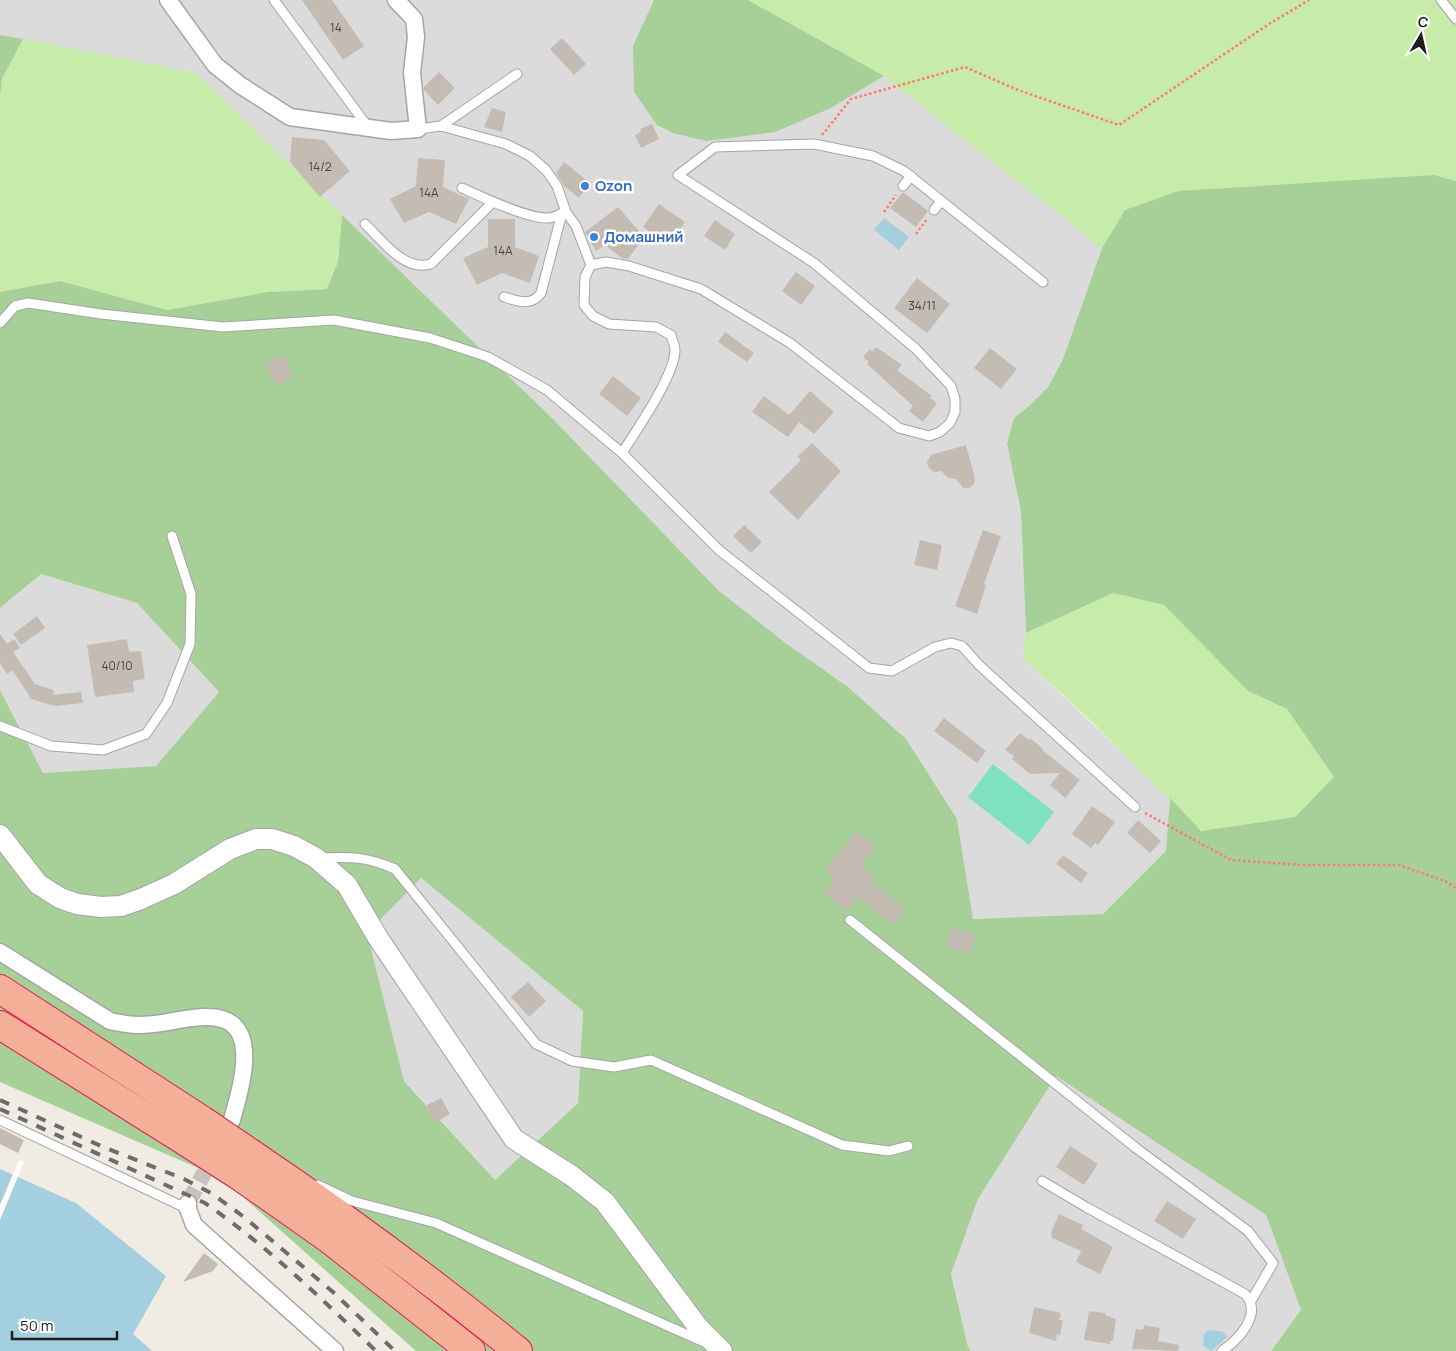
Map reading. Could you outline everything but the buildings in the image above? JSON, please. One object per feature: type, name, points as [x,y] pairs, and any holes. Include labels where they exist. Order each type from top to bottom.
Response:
[{"type":"highway","points":[[0,989],[202,1120],[245,1164],[329,1239],[471,1351]]},
{"type":"highway","points":[[0,1025],[188,1143],[245,1164],[345,1216],[435,1283],[518,1351]]},
{"type":"street","points":[[168,0],[215,66],[278,110],[290,117],[391,131],[418,129],[412,73],[416,37],[414,19],[396,0]]},
{"type":"street","points":[[0,835],[38,884],[68,901],[101,907],[121,906],[141,899],[174,884],[230,849],[256,839],[272,839],[294,846],[316,858],[347,885],[378,938],[514,1139],[572,1176],[605,1202],[698,1327],[720,1350]]},
{"type":"street","points":[[0,952],[110,1021],[129,1026],[149,1026],[206,1017],[222,1020],[238,1029],[244,1040],[244,1059],[232,1120]]},
{"type":"street","points":[[188,1206],[194,1225],[335,1351]]},
{"type":"lane","points":[[274,0],[368,127]]},
{"type":"lane","points":[[1441,0],[1456,19]]},
{"type":"lane","points":[[440,126],[517,74]]},
{"type":"lane","points":[[418,129],[440,126],[506,144],[530,156],[546,170],[558,186],[564,212],[576,226],[591,265],[586,277],[584,304],[593,316],[608,324],[656,327],[671,335],[675,350],[668,372],[655,400],[622,453]]},
{"type":"lane","points":[[591,265],[606,262],[629,266],[702,289],[790,343],[899,428],[929,436],[940,432],[950,423],[954,412],[953,392],[951,386],[916,348],[814,263],[678,175],[715,146],[814,144],[873,156],[911,176],[1043,282]]},
{"type":"lane","points":[[903,186],[911,176]]},
{"type":"lane","points":[[462,188],[493,202],[541,218],[557,216],[564,212]]},
{"type":"lane","points":[[934,210],[941,201]]},
{"type":"lane","points":[[365,224],[399,257],[408,262],[424,266],[431,264],[493,202]]},
{"type":"lane","points":[[504,297],[528,303],[538,298],[541,294],[564,212]]},
{"type":"lane","points":[[0,323],[15,306],[28,302],[101,314],[223,327],[334,320],[430,338],[488,358],[547,390],[622,453],[718,550],[869,668],[892,671],[935,647],[951,643],[962,646],[979,665],[1134,807]]},
{"type":"lane","points":[[0,726],[51,746],[103,750],[146,734],[167,703],[190,644],[191,594],[172,536]]},
{"type":"lane","points":[[316,858],[358,856],[395,869],[536,1044],[572,1061],[614,1067],[650,1060],[842,1145],[890,1152],[908,1146]]},
{"type":"lane","points":[[850,920],[1136,1148],[1248,1231],[1273,1263],[1251,1300],[1252,1309],[1245,1327],[1234,1342],[1222,1351]]},
{"type":"lane","points":[[0,1120],[188,1206]]},
{"type":"lane","points":[[245,1164],[352,1201],[436,1224],[720,1350]]},
{"type":"lane","points":[[1042,1181],[1245,1294],[1251,1300]]},
{"type":"path","points":[[814,144],[851,100],[965,67],[1018,90],[1119,125],[1269,24],[1309,0]]},
{"type":"path","points":[[884,212],[903,186]]},
{"type":"path","points":[[916,234],[934,210]]},
{"type":"path","points":[[1134,807],[1231,860],[1302,865],[1399,865],[1445,881],[1456,888]]},
{"type":"shaded area","points":[[0,0],[654,0],[633,46],[831,108],[884,76],[1102,248],[1063,359],[1048,387],[1014,418],[1007,442],[1021,512],[1026,633],[1023,658],[1170,798],[1167,851],[1103,914],[973,919],[957,819],[848,687],[787,644],[719,591],[553,419],[404,275],[392,272],[196,73],[0,35]]},
{"type":"shaded area","points":[[41,574],[137,603],[219,692],[156,766],[43,773],[0,690],[0,608]]},
{"type":"shaded area","points":[[421,878],[583,1011],[578,1103],[495,1180],[404,1080],[367,933]]},
{"type":"shaded area","points":[[1056,1076],[1266,1215],[1301,1310],[1271,1351],[971,1351],[968,1347],[951,1274],[978,1199]]},
{"type":"green space","points":[[654,0],[748,0],[884,76],[831,108],[775,132],[706,141],[673,133],[657,125],[634,92],[633,46]]},
{"type":"green space","points":[[748,0],[1456,0],[1456,181],[1434,175],[1125,210],[1102,248],[884,76]]},
{"type":"green space","points":[[0,35],[23,39],[2,79],[0,97]]},
{"type":"green space","points":[[23,39],[196,73],[342,215],[338,262],[328,289],[268,292],[167,310],[60,281],[0,292],[0,97],[2,79]]},
{"type":"green space","points":[[1434,175],[1456,181],[1456,1351],[1271,1351],[1301,1310],[1266,1215],[1056,1076],[978,1199],[951,1274],[968,1347],[971,1351],[416,1351],[242,1196],[198,1168],[0,1082],[0,690],[43,773],[156,766],[219,692],[137,603],[41,574],[0,608],[0,292],[60,281],[167,310],[268,292],[327,289],[338,262],[342,215],[553,419],[719,591],[787,644],[848,687],[906,739],[957,819],[973,919],[1103,914],[1166,851],[1170,798],[1201,831],[1295,817],[1334,777],[1287,709],[1248,691],[1164,605],[1113,593],[1026,633],[1021,512],[1007,443],[1014,418],[1048,387],[1063,359],[1102,248],[1125,210],[1179,191]],"holes":[[[421,878],[583,1011],[578,1103],[495,1180],[404,1081],[367,933]]]},
{"type":"green space","points":[[1113,593],[1164,605],[1248,691],[1287,709],[1335,777],[1295,817],[1201,831],[1090,720],[1023,658],[1026,633]]},
{"type":"green space","points":[[993,764],[1054,812],[1029,845],[968,797]]},
{"type":"water","points":[[884,218],[909,237],[899,250],[874,230]]},
{"type":"water","points":[[0,1169],[76,1203],[166,1276],[133,1334],[152,1351],[0,1351]]},
{"type":"water","points":[[1209,1330],[1224,1332],[1227,1337],[1211,1351],[1203,1345],[1204,1334]]},
{"type":"pier","points":[[19,1160],[24,1162],[0,1220],[0,1205]]},
{"type":"tunnel","points":[[188,1203],[216,1151]]},
{"type":"railway","points":[[0,1100],[101,1146],[184,1179],[211,1193],[244,1217],[333,1292],[395,1351]]},
{"type":"railway","points":[[0,1109],[205,1203],[272,1255],[376,1351]]},
{"type":"place","name":"Ozon","points":[[585,186]]},
{"type":"place","name":"Домашний","points":[[594,237]]}]
